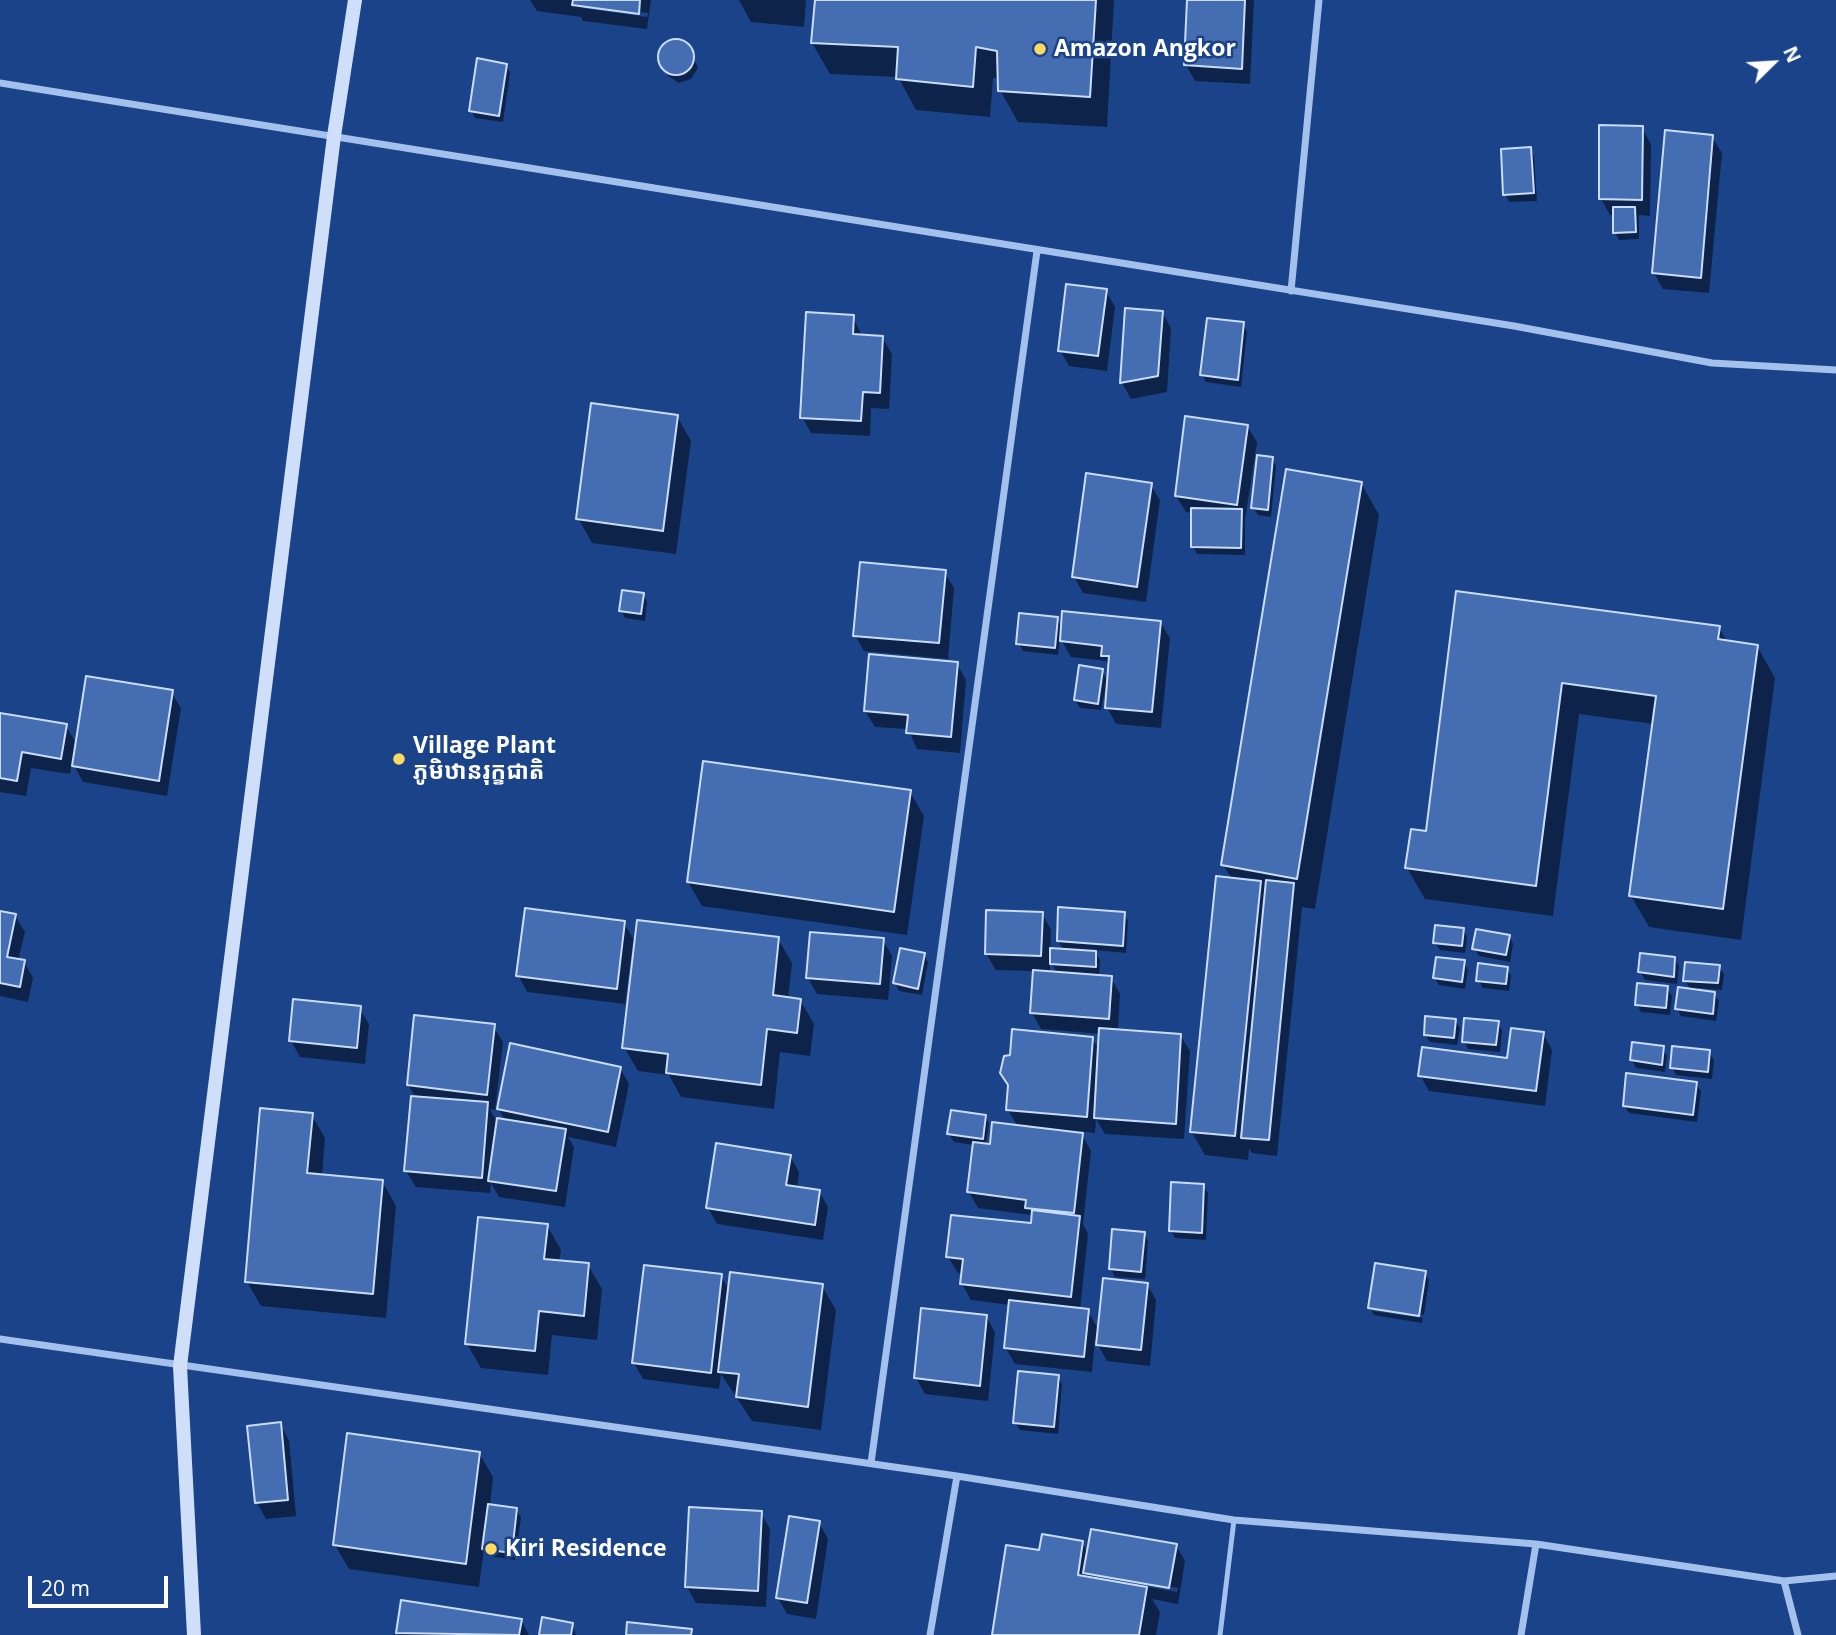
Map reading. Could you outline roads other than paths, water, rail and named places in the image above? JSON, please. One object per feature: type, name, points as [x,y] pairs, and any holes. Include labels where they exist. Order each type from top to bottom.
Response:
[{"type":"street","points":[[194,1635],[180,1366],[334,136],[355,0]]},
{"type":"street","points":[[1291,291],[1319,0]]},
{"type":"street","points":[[0,83],[1514,326],[1712,363],[1836,370]]},
{"type":"street","points":[[871,1463],[1037,251]]},
{"type":"street","points":[[0,1339],[871,1463],[1234,1520],[1536,1544],[1783,1581],[1836,1576]]},
{"type":"street","points":[[930,1635],[957,1476]]},
{"type":"street","points":[[1521,1635],[1536,1544]]},
{"type":"street","points":[[1783,1581],[1798,1635]]},
{"type":"lane","points":[[1220,1635],[1234,1520]]},
{"type":"place","name":"Amazon Angkor","points":[[1040,49]]},
{"type":"place","name":"Village Plant ភូមិឋានរុក្ខជាតិ","points":[[399,759]]},
{"type":"place","name":"Kiri Residence","points":[[491,1549]]}]
